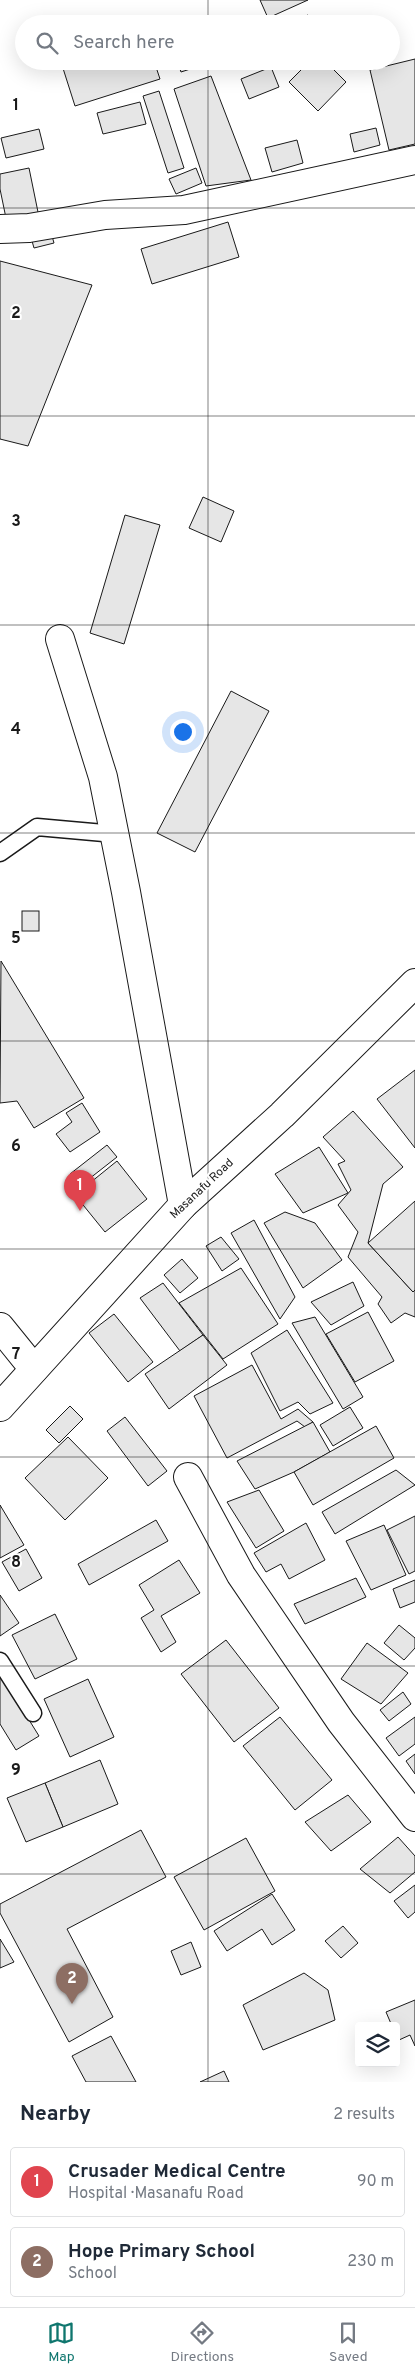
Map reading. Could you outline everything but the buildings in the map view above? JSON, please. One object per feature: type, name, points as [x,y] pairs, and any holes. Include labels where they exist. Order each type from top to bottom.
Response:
[{"type":"street","points":[[0,230],[29,228],[105,215],[184,210],[415,160]]},
{"type":"street","points":[[60,640],[97,753],[115,834],[183,1205]]},
{"type":"street","name":"Masanafu Road","points":[[0,1407],[183,1205],[282,1116],[415,983]]},
{"type":"street","points":[[0,1327],[34,1369]]},
{"type":"street","points":[[188,1477],[240,1575],[342,1722],[415,1817]]},
{"type":"lane","points":[[0,853],[37,827],[115,834]]},
{"type":"lane","points":[[0,1661],[33,1713]]},
{"type":"place","name":"Crusader Medical Centre","points":[[80,1211]]},
{"type":"place","name":"Hope Primary School","points":[[72,2004]]}]
